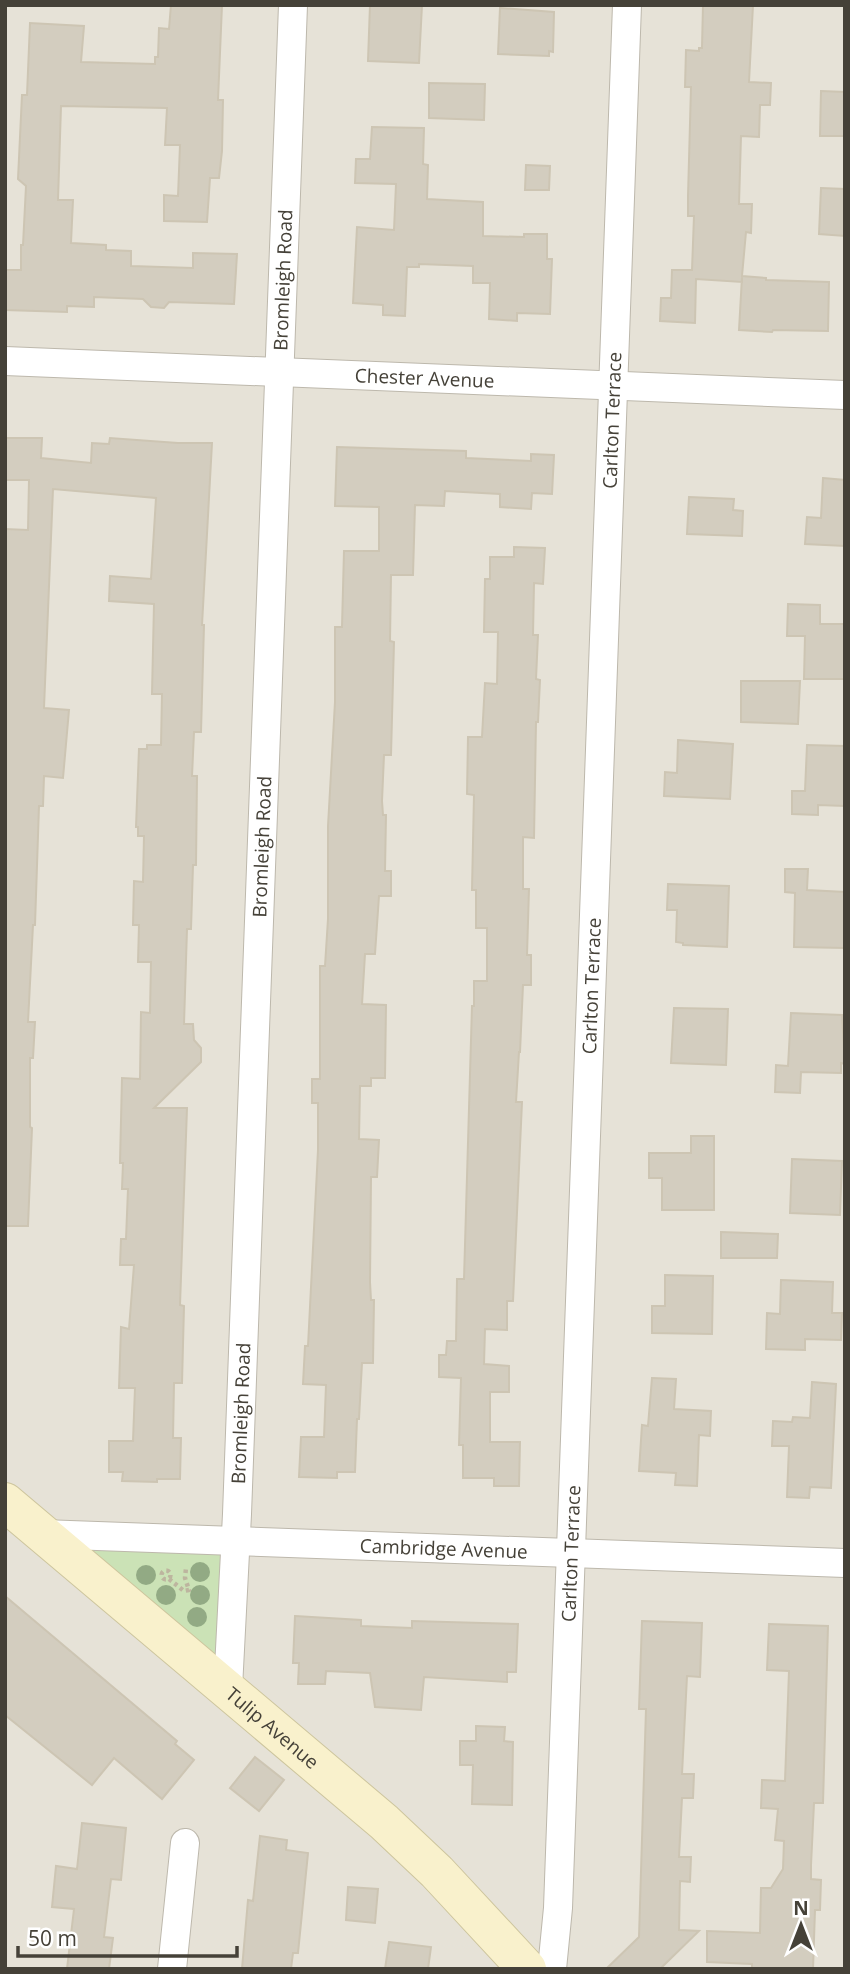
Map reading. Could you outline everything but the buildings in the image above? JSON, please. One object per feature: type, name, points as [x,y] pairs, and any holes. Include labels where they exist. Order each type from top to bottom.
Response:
[{"type":"main road","name":"Tulip Avenue","points":[[5,1502],[384,1822],[437,1872],[515,1962]]},
{"type":"street","name":"Bromleigh Road","points":[[228,1688],[293,5]]},
{"type":"street","name":"Carlton Terrace","points":[[552,1969],[558,1908],[627,5]]},
{"type":"street","name":"Chester Avenue","points":[[5,362],[845,395]]},
{"type":"street","name":"Cambridge Avenue","points":[[42,1534],[845,1563]]},
{"type":"street","points":[[172,1969],[186,1843]]},
{"type":"path","points":[[178,1586],[185,1574],[187,1561]]},
{"type":"path","points":[[169,1579],[184,1591],[189,1590],[185,1574]]},
{"type":"shaded area","points":[[5,5],[845,5],[845,1969],[5,1969]]},
{"type":"green space","points":[[49,1536],[233,1543],[226,1684]]}]
